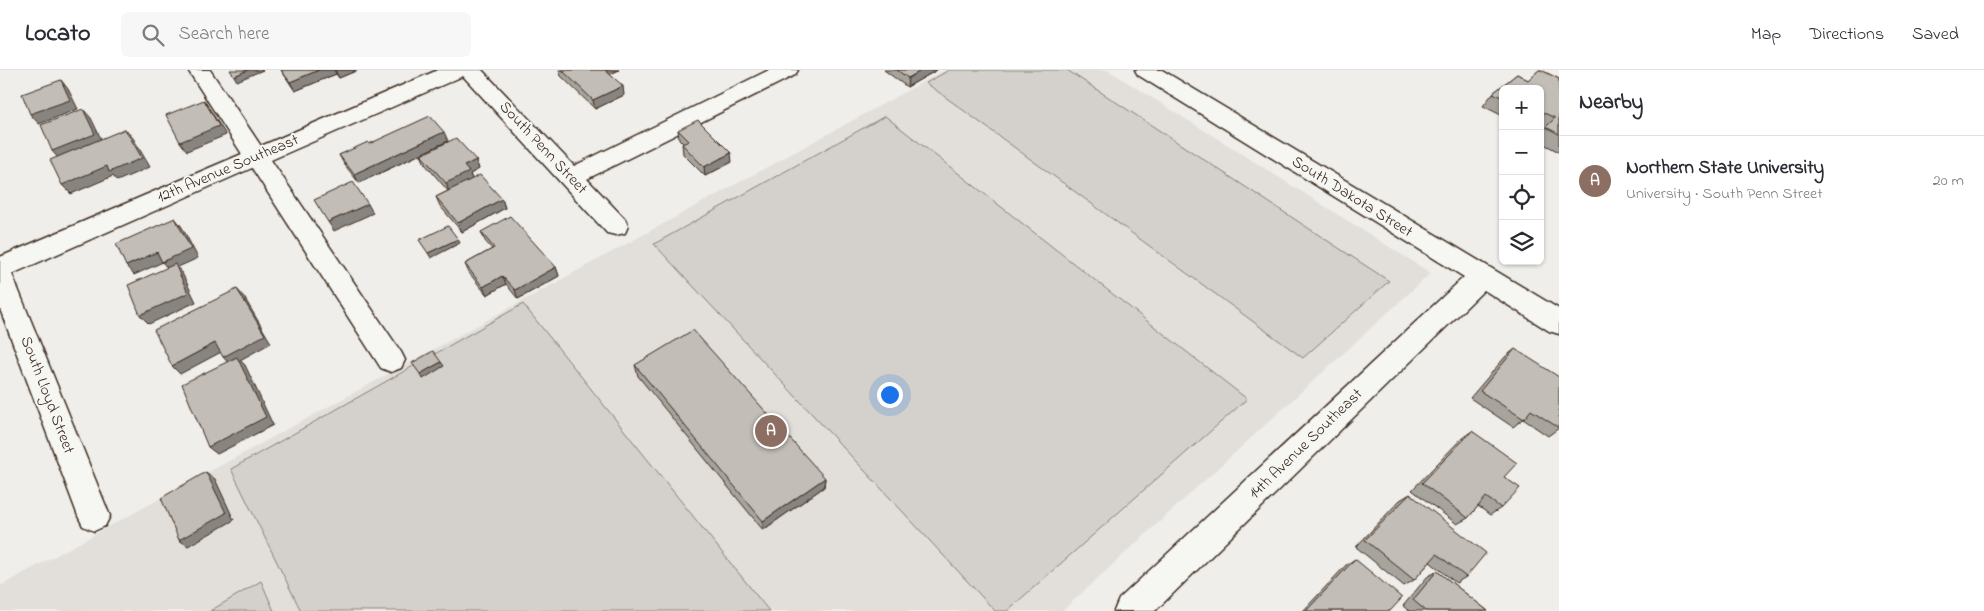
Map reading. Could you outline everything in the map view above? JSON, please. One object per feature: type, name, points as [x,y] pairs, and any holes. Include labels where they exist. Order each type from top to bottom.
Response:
[{"type":"street","points":[[199,70],[391,360]]},
{"type":"street","name":"12th Avenue Southeast","points":[[0,268],[456,70]]},
{"type":"street","name":"South Penn Street","points":[[470,70],[616,226]]},
{"type":"street","points":[[571,177],[787,70]]},
{"type":"street","name":"South Dakota Street","points":[[1146,70],[1559,323]]},
{"type":"street","name":"South Lloyd Street","points":[[0,274],[94,516]]},
{"type":"street","name":"14th Avenue Southeast","points":[[1131,611],[1482,276]]},
{"type":"shaded area","points":[[945,70],[1108,70],[1431,273],[1062,611],[0,611],[0,586]]},
{"type":"shaded area","points":[[949,70],[1067,70],[1389,281],[1303,358],[926,83]]},
{"type":"shaded area","points":[[885,116],[1247,399],[1007,611],[995,611],[654,244]]},
{"type":"shaded area","points":[[523,304],[769,611],[301,611],[231,469]]},
{"type":"shaded area","points":[[261,581],[274,611],[210,611]]},
{"type":"building","points":[[230,70],[248,70],[234,76]]},
{"type":"building","points":[[281,70],[319,70],[290,82]]},
{"type":"building","points":[[562,70],[605,70],[623,86],[593,100]]},
{"type":"building","points":[[897,70],[922,70],[908,78]]},
{"type":"building","points":[[1539,70],[1559,79],[1559,134],[1546,127],[1555,118],[1544,113],[1544,85],[1503,85],[1517,74],[1528,80]]},
{"type":"building","points":[[61,80],[70,100],[30,114],[22,94]]},
{"type":"building","points":[[1499,88],[1499,96],[1493,93]]},
{"type":"building","points":[[204,100],[219,126],[180,142],[166,115]]},
{"type":"building","points":[[83,109],[95,134],[52,151],[41,125]]},
{"type":"building","points":[[430,116],[444,132],[354,174],[339,155],[368,142],[369,144]]},
{"type":"building","points":[[698,120],[731,153],[704,167],[682,144],[689,141],[678,130]]},
{"type":"building","points":[[125,129],[142,158],[109,172],[107,166],[62,185],[50,160]]},
{"type":"building","points":[[456,138],[476,160],[464,166],[469,172],[446,183],[421,155]]},
{"type":"building","points":[[480,175],[502,199],[458,223],[436,197]]},
{"type":"building","points":[[353,182],[368,204],[328,222],[314,200]]},
{"type":"building","points":[[510,216],[556,267],[515,290],[502,276],[483,287],[465,264],[494,248],[481,232]]},
{"type":"building","points":[[175,218],[191,249],[162,262],[157,252],[126,266],[116,244]]},
{"type":"building","points":[[448,226],[458,239],[428,253],[419,240]]},
{"type":"building","points":[[175,264],[188,293],[140,315],[128,285]]},
{"type":"building","points":[[237,289],[265,335],[223,357],[215,343],[172,366],[154,330]]},
{"type":"building","points":[[693,330],[825,478],[763,521],[635,365]]},
{"type":"building","points":[[1515,349],[1559,377],[1559,428],[1531,410],[1524,419],[1480,391]]},
{"type":"building","points":[[433,351],[441,362],[420,374],[412,363]]},
{"type":"building","points":[[237,357],[266,417],[208,447],[182,384]]},
{"type":"building","points":[[1472,431],[1517,463],[1504,477],[1520,488],[1501,508],[1486,497],[1468,518],[1422,483]]},
{"type":"building","points":[[206,472],[226,513],[179,540],[161,498]]},
{"type":"building","points":[[1410,494],[1486,553],[1466,577],[1437,554],[1414,580],[1365,540]]},
{"type":"building","points":[[1355,559],[1402,598],[1390,611],[1306,611]]},
{"type":"building","points":[[1437,571],[1488,611],[1426,611],[1413,600]]},
{"type":"place","name":"Northern State University","points":[[771,431]]}]
